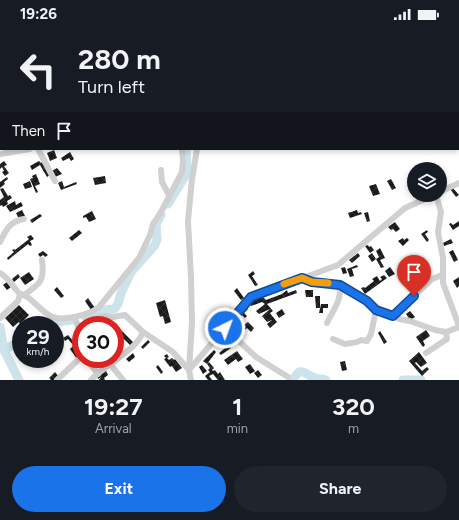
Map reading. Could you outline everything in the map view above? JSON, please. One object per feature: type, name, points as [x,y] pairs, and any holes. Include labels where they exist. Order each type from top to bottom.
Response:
[{"type":"street","points":[[0,154],[24,150]]},
{"type":"street","points":[[39,150],[55,181]]},
{"type":"street","points":[[77,316],[94,311],[99,307],[139,258],[150,235],[153,224],[160,214],[182,172],[182,150]]},
{"type":"street","points":[[191,380],[189,370],[192,322],[188,221],[192,179],[197,150]]},
{"type":"street","points":[[161,170],[162,182],[169,195]]},
{"type":"street","points":[[447,189],[459,183]]},
{"type":"street","points":[[189,370],[251,297],[338,265],[405,208],[419,202]]},
{"type":"street","points":[[302,278],[312,282],[340,285],[367,301],[376,310],[435,330],[446,332],[459,326],[443,283],[443,258],[438,232],[441,212],[437,202]]},
{"type":"street","points":[[0,242],[8,227],[17,220],[24,219]]},
{"type":"street","points":[[1,318],[18,301],[22,294],[41,282],[43,275],[42,260]]},
{"type":"street","points":[[0,273],[6,276],[22,294],[50,316],[59,318],[72,317]]},
{"type":"street","points":[[393,316],[432,279],[442,275]]},
{"type":"street","points":[[327,323],[338,304],[341,292],[340,285]]},
{"type":"street","points":[[333,339],[345,344],[357,343],[361,340],[367,341],[371,334],[376,310]]},
{"type":"street","points":[[119,316],[125,315],[143,332],[173,352],[189,370]]},
{"type":"street","points":[[225,328],[256,357],[288,377]]},
{"type":"street","points":[[124,353],[139,341],[143,332]]},
{"type":"street","points":[[426,353],[447,339],[446,332]]},
{"type":"street","points":[[58,380],[72,366]]},
{"type":"street","points":[[93,368],[98,374]]},
{"type":"street","points":[[91,380],[105,368]]},
{"type":"street","points":[[113,368],[123,380]]},
{"type":"building","points":[[54,150],[57,158],[50,161],[47,153]]},
{"type":"building","points":[[70,152],[74,159],[71,161],[69,158],[63,161],[61,158]]},
{"type":"building","points":[[4,161],[7,165],[4,166],[9,173],[5,176],[2,172],[4,171],[2,167],[0,169],[0,164]]},
{"type":"building","points":[[39,161],[41,163],[43,161],[50,175],[47,177],[40,165],[32,170],[30,166]]},
{"type":"building","points":[[57,168],[62,174],[55,177],[52,171]]},
{"type":"building","points":[[36,174],[40,184],[35,186],[38,192],[36,193],[30,179]]},
{"type":"building","points":[[105,176],[106,183],[95,185],[93,178]]},
{"type":"building","points":[[7,177],[8,179],[4,182],[5,184],[0,188],[0,182]]},
{"type":"building","points":[[391,179],[396,188],[392,190],[387,181]]},
{"type":"building","points":[[30,181],[32,187],[25,189],[23,184]]},
{"type":"building","points":[[62,181],[64,187],[76,182],[77,184],[61,190],[58,183]]},
{"type":"building","points":[[376,184],[380,194],[373,196],[369,186]]},
{"type":"building","points":[[452,187],[459,195],[456,197],[450,189]]},
{"type":"building","points":[[3,188],[8,196],[10,195],[12,198],[7,201],[8,204],[3,207],[2,205],[0,206],[0,200],[4,197],[0,189]]},
{"type":"building","points":[[15,201],[16,205],[21,202],[23,206],[10,212],[6,206]]},
{"type":"building","points":[[22,210],[25,216],[19,219],[16,213]]},
{"type":"building","points":[[357,210],[358,213],[361,212],[362,214],[350,218],[348,213]]},
{"type":"building","points":[[92,211],[96,219],[89,222],[86,217],[83,218],[83,216]]},
{"type":"building","points":[[368,212],[370,221],[367,222],[364,213]]},
{"type":"building","points":[[40,214],[42,216],[32,223],[30,220]]},
{"type":"building","points":[[459,221],[459,226],[453,230],[449,224],[451,223],[453,225]]},
{"type":"building","points":[[395,222],[400,229],[396,232],[388,227]]},
{"type":"building","points":[[79,230],[82,233],[72,241],[69,238]]},
{"type":"building","points":[[427,230],[428,232],[425,234],[429,240],[427,242],[421,234]]},
{"type":"building","points":[[31,235],[34,239],[30,241],[32,245],[30,246],[28,244],[8,260],[7,258],[14,252],[12,250],[15,250],[29,239],[27,237]]},
{"type":"building","points":[[403,238],[404,240],[407,238],[409,240],[403,246],[398,241]]},
{"type":"building","points":[[451,239],[453,243],[444,246],[443,243]]},
{"type":"building","points":[[368,245],[374,250],[370,253],[365,246]]},
{"type":"building","points":[[380,248],[385,258],[380,260],[384,267],[381,268],[376,259],[379,257],[376,251]]},
{"type":"building","points":[[453,250],[458,260],[454,262],[449,252]]},
{"type":"building","points":[[43,251],[48,255],[45,257],[43,255],[40,257],[38,254]]},
{"type":"building","points":[[358,253],[360,256],[352,263],[349,260]]},
{"type":"building","points":[[372,253],[376,259],[372,262],[368,256]]},
{"type":"building","points":[[357,265],[358,267],[352,269],[354,276],[350,277],[347,269]]},
{"type":"building","points":[[345,267],[347,273],[343,274],[341,268]]},
{"type":"building","points":[[390,267],[395,274],[389,277],[385,271]]},
{"type":"building","points":[[403,267],[407,274],[405,276],[400,271]]},
{"type":"building","points":[[253,271],[255,274],[252,276],[258,285],[255,286],[248,275]]},
{"type":"building","points":[[29,272],[34,279],[25,285],[20,278]]},
{"type":"building","points":[[18,274],[20,277],[14,282],[12,279]]},
{"type":"building","points":[[384,275],[387,278],[365,294],[361,288],[365,288],[374,281],[372,279],[377,276],[380,281],[382,279],[380,277]]},
{"type":"building","points":[[459,277],[459,286],[457,288],[453,281]]},
{"type":"building","points":[[7,282],[11,287],[7,290],[3,285]]},
{"type":"building","points":[[57,287],[64,296],[61,298],[54,290]]},
{"type":"building","points":[[237,288],[244,298],[241,300],[234,291]]},
{"type":"building","points":[[287,290],[288,293],[296,290],[297,293],[267,304],[273,311],[270,313],[277,322],[270,328],[267,324],[272,320],[267,322],[262,316],[270,309],[259,314],[256,311],[265,304],[262,302],[251,306],[250,304],[261,295],[266,300],[282,294]]},
{"type":"building","points":[[305,290],[313,290],[313,297],[306,297]]},
{"type":"building","points":[[315,296],[320,296],[320,308],[316,308]]},
{"type":"building","points":[[88,298],[95,308],[91,310],[85,301]]},
{"type":"building","points":[[165,300],[171,322],[165,324],[163,316],[160,317],[156,303]]},
{"type":"building","points":[[321,304],[328,304],[328,308],[323,308],[323,313],[319,313]]},
{"type":"building","points":[[19,305],[29,315],[12,316],[12,326],[5,318]]},
{"type":"building","points":[[246,307],[248,309],[244,313],[247,316],[245,318],[240,313]]},
{"type":"building","points":[[230,308],[232,310],[226,315],[229,319],[227,320],[222,314]]},
{"type":"building","points":[[282,309],[285,314],[279,318],[276,313]]},
{"type":"building","points":[[410,311],[415,317],[410,320],[406,314]]},
{"type":"building","points":[[236,320],[238,322],[239,320],[244,325],[248,322],[254,328],[251,332],[247,328],[243,332],[234,322]]},
{"type":"building","points":[[426,330],[430,336],[423,341],[425,345],[423,347],[416,337]]},
{"type":"building","points":[[380,331],[387,342],[384,344],[378,333]]},
{"type":"building","points":[[124,333],[134,343],[131,346],[124,339]]},
{"type":"building","points":[[68,335],[72,340],[72,344],[68,339],[65,341],[64,337]]},
{"type":"building","points":[[148,340],[150,342],[143,349],[141,347]]},
{"type":"building","points":[[229,345],[231,348],[221,355],[219,353]]},
{"type":"building","points":[[214,350],[216,352],[207,364],[203,361]]},
{"type":"building","points":[[237,351],[243,359],[238,362],[236,359],[228,365],[224,360]]},
{"type":"building","points":[[419,352],[427,363],[421,367],[416,362],[415,363],[422,371],[427,367],[429,369],[422,376],[409,361]]},
{"type":"building","points":[[133,353],[135,357],[129,362],[126,359]]},
{"type":"building","points":[[167,354],[169,357],[167,358],[169,360],[172,358],[174,360],[175,359],[182,368],[176,372],[172,366],[170,367],[164,359],[166,358],[164,356]]},
{"type":"building","points":[[345,361],[347,370],[342,371],[340,362]]},
{"type":"building","points":[[209,362],[214,368],[212,370],[215,370],[218,374],[220,372],[225,380],[218,380],[213,374],[209,376],[212,380],[208,380],[205,376],[210,372],[208,370],[210,368],[207,364]]},
{"type":"building","points":[[250,364],[255,371],[250,374],[245,367]]},
{"type":"building","points":[[158,365],[163,372],[161,374],[156,367]]},
{"type":"building","points":[[202,365],[207,371],[203,374],[199,367]]},
{"type":"building","points":[[258,370],[262,375],[258,378],[254,373]]},
{"type":"building","points":[[106,371],[108,375],[104,378],[105,380],[99,380],[101,377],[98,379],[97,377]]},
{"type":"building","points":[[55,372],[59,377],[56,380],[50,380],[51,379],[49,378]]},
{"type":"waterway","points":[[168,204],[187,173],[186,150]]},
{"type":"waterway","points":[[85,316],[114,309],[118,304],[121,293],[131,272],[155,245],[157,239],[156,224],[161,215]]},
{"type":"waterway","points":[[64,321],[72,320]]},
{"type":"waterway","points":[[0,327],[4,350],[19,380]]},
{"type":"waterway","points":[[4,350],[12,346]]},
{"type":"waterway","points":[[293,380],[296,375],[301,372],[315,378],[326,380]]},
{"type":"waterway","points":[[403,380],[421,380]]},
{"type":"slow traffic","points":[[284,284],[302,278],[312,282],[328,283]]},
{"type":"route","points":[[225,328],[251,297],[302,278],[312,282],[340,285],[367,301],[376,310],[393,316],[414,296]]}]
